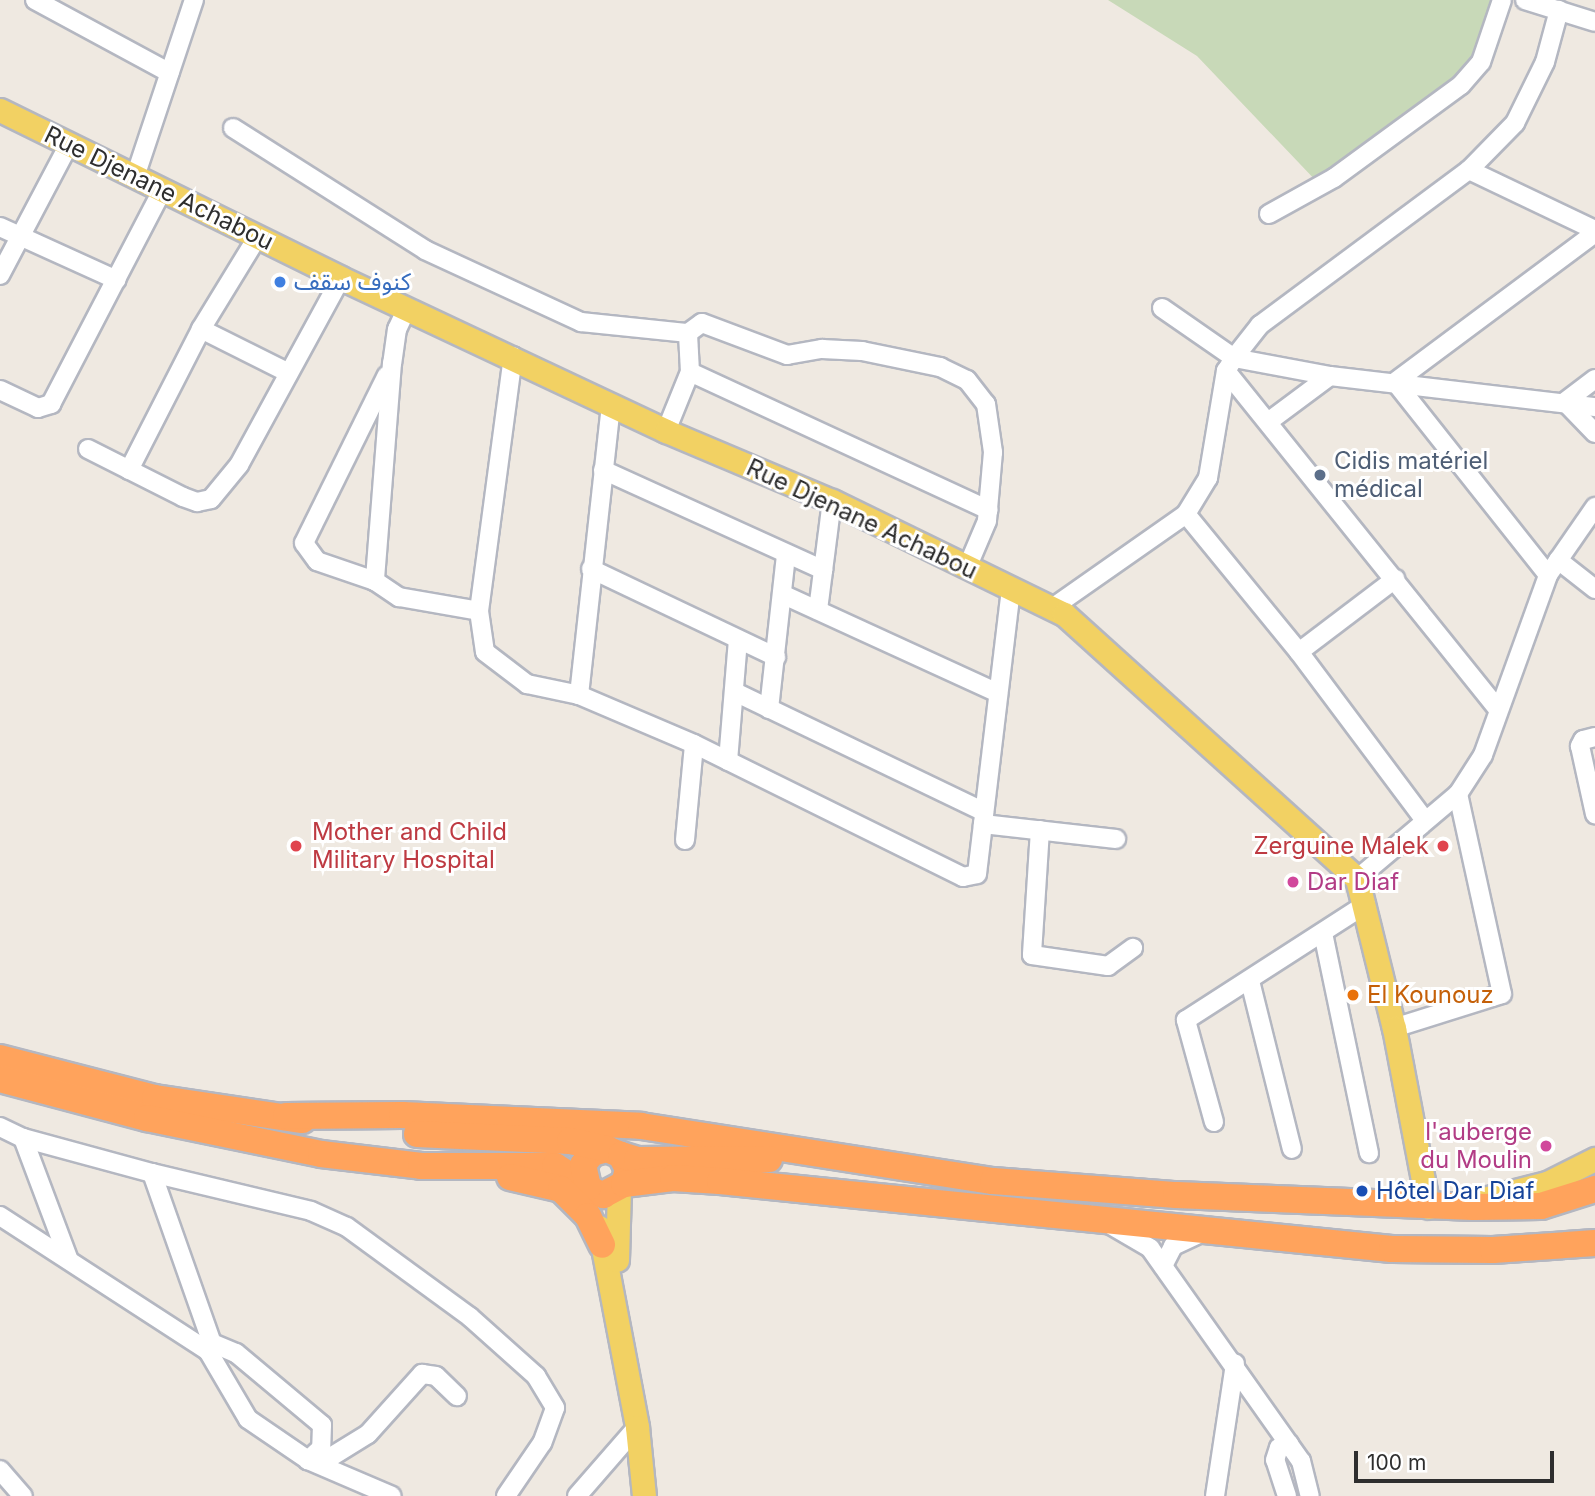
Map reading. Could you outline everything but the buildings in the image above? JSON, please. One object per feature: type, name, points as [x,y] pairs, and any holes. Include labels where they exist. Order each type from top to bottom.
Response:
[{"type":"highway","points":[[0,1058],[155,1098],[383,1131],[570,1141],[644,1160],[834,1159]]},
{"type":"highway","points":[[0,1079],[245,1140],[539,1181],[561,1189],[588,1216],[602,1245]]},
{"type":"highway","points":[[286,1116],[402,1115],[641,1126],[834,1159],[993,1181],[1434,1207],[1541,1206],[1595,1189]]},
{"type":"highway","points":[[607,1188],[628,1169],[614,1152]]},
{"type":"highway","points":[[607,1188],[583,1166],[592,1153],[614,1152]]},
{"type":"highway","points":[[421,1166],[555,1166],[607,1188],[652,1179],[720,1181],[1206,1231],[1429,1250],[1595,1243]]},
{"type":"main road","name":"Rue Djenane Achabou","points":[[0,110],[341,278],[513,356],[666,431],[832,501],[1064,614],[1356,879],[1366,904],[1434,1207]]},
{"type":"main road","points":[[1434,1207],[1547,1183],[1595,1159]]},
{"type":"main road","points":[[607,1188],[602,1245],[623,1343],[637,1427],[644,1496]]},
{"type":"main road","points":[[607,1188],[615,1240],[623,1343]]},
{"type":"street","points":[[35,0],[170,73]]},
{"type":"street","points":[[135,177],[194,0]]},
{"type":"street","points":[[1269,214],[1334,177],[1461,85],[1481,62],[1502,0]]},
{"type":"street","points":[[1525,0],[1595,22]]},
{"type":"street","points":[[1052,608],[1186,514],[1208,478],[1230,364],[1260,325],[1469,170],[1515,123],[1545,62],[1559,10]]},
{"type":"street","points":[[233,128],[425,250],[558,314],[581,322],[688,333],[702,323],[787,355],[822,349],[862,351],[904,357],[967,380],[986,404],[993,453],[989,510],[967,568]]},
{"type":"street","points":[[0,275],[23,237],[69,144]]},
{"type":"street","points":[[1395,382],[1595,231],[1469,170]]},
{"type":"street","points":[[0,390],[38,408],[49,406],[162,191]]},
{"type":"street","points":[[0,227],[117,280]]},
{"type":"street","points":[[128,470],[201,329],[258,236]]},
{"type":"street","points":[[88,449],[183,498],[197,502],[211,499],[239,465],[341,278]]},
{"type":"street","points":[[375,581],[392,363],[397,329],[407,308]]},
{"type":"street","points":[[1162,308],[1230,364],[1269,422],[1499,710]]},
{"type":"street","points":[[201,329],[289,373]]},
{"type":"street","points":[[666,431],[690,372],[688,333]]},
{"type":"street","points":[[513,356],[479,611],[481,647],[499,665],[527,684],[579,695],[694,744],[963,877],[976,874],[1011,590]]},
{"type":"street","points":[[392,363],[364,429],[304,543],[317,561],[375,581],[411,601],[479,611]]},
{"type":"street","points":[[1230,364],[1595,407]]},
{"type":"street","points":[[690,372],[989,510]]},
{"type":"street","points":[[1269,422],[1330,376]]},
{"type":"street","points":[[1565,402],[1595,379]]},
{"type":"street","points":[[1395,382],[1553,568],[1595,589]]},
{"type":"street","points":[[1565,402],[1595,433]]},
{"type":"street","points":[[579,695],[611,405]]},
{"type":"street","points":[[603,470],[823,570]]},
{"type":"street","points":[[818,610],[832,501]]},
{"type":"street","points":[[1356,879],[1424,819],[1458,794],[1483,755],[1553,568],[1595,507]]},
{"type":"street","points":[[1186,514],[1299,652],[1424,819]]},
{"type":"street","points":[[769,709],[784,595],[786,555]]},
{"type":"street","points":[[591,569],[776,657]]},
{"type":"street","points":[[1299,652],[1395,579]]},
{"type":"street","points":[[784,595],[998,693]]},
{"type":"street","points":[[728,761],[737,693],[738,639]]},
{"type":"street","points":[[737,693],[983,818],[1040,830],[1116,839]]},
{"type":"street","points":[[1595,737],[1583,740],[1580,746],[1595,814]]},
{"type":"street","points":[[685,840],[694,744]]},
{"type":"street","points":[[1394,1028],[1503,995],[1458,794]]},
{"type":"street","points":[[1040,830],[1032,956],[1108,966],[1133,948]]},
{"type":"street","points":[[1214,1122],[1185,1023],[1366,904]]},
{"type":"street","points":[[1323,933],[1369,1153]]},
{"type":"street","points":[[1250,981],[1292,1149]]},
{"type":"street","points":[[0,1127],[23,1138],[152,1173],[311,1211],[347,1227],[470,1317],[536,1376],[555,1408],[542,1443],[506,1496]]},
{"type":"street","points":[[23,1138],[68,1258]]},
{"type":"street","points":[[152,1173],[210,1347],[248,1419],[346,1479],[392,1496]]},
{"type":"street","points":[[0,1216],[210,1347],[236,1353],[322,1425],[321,1448],[314,1461]]},
{"type":"street","points":[[1100,1219],[1150,1248],[1235,1363],[1301,1461],[1310,1496]]},
{"type":"street","points":[[1163,1266],[1172,1246],[1206,1231]]},
{"type":"street","points":[[1215,1496],[1235,1363]]},
{"type":"street","points":[[314,1461],[368,1434],[422,1374],[436,1376],[457,1396]]},
{"type":"street","points":[[577,1496],[637,1427]]},
{"type":"street","points":[[1287,1496],[1275,1460],[1279,1448],[1289,1444]]},
{"type":"street","points":[[0,1470],[23,1496]]},
{"type":"green space","points":[[1108,0],[1495,0],[1487,44],[1464,76],[1319,184],[1197,56]]},
{"type":"place","name":"كنوف سقف","points":[[280,282]]},
{"type":"place","name":"Cidis matériel médical","points":[[1320,475]]},
{"type":"place","name":"Mother and Child Military Hospital","points":[[296,846]]},
{"type":"place","name":"Zerguine Malek","points":[[1443,846]]},
{"type":"place","name":"Dar Diaf","points":[[1293,882]]},
{"type":"place","name":"El Kounouz","points":[[1353,995]]},
{"type":"place","name":"l'auberge du Moulin","points":[[1546,1146]]},
{"type":"place","name":"Hôtel Dar Diaf","points":[[1362,1191]]}]
